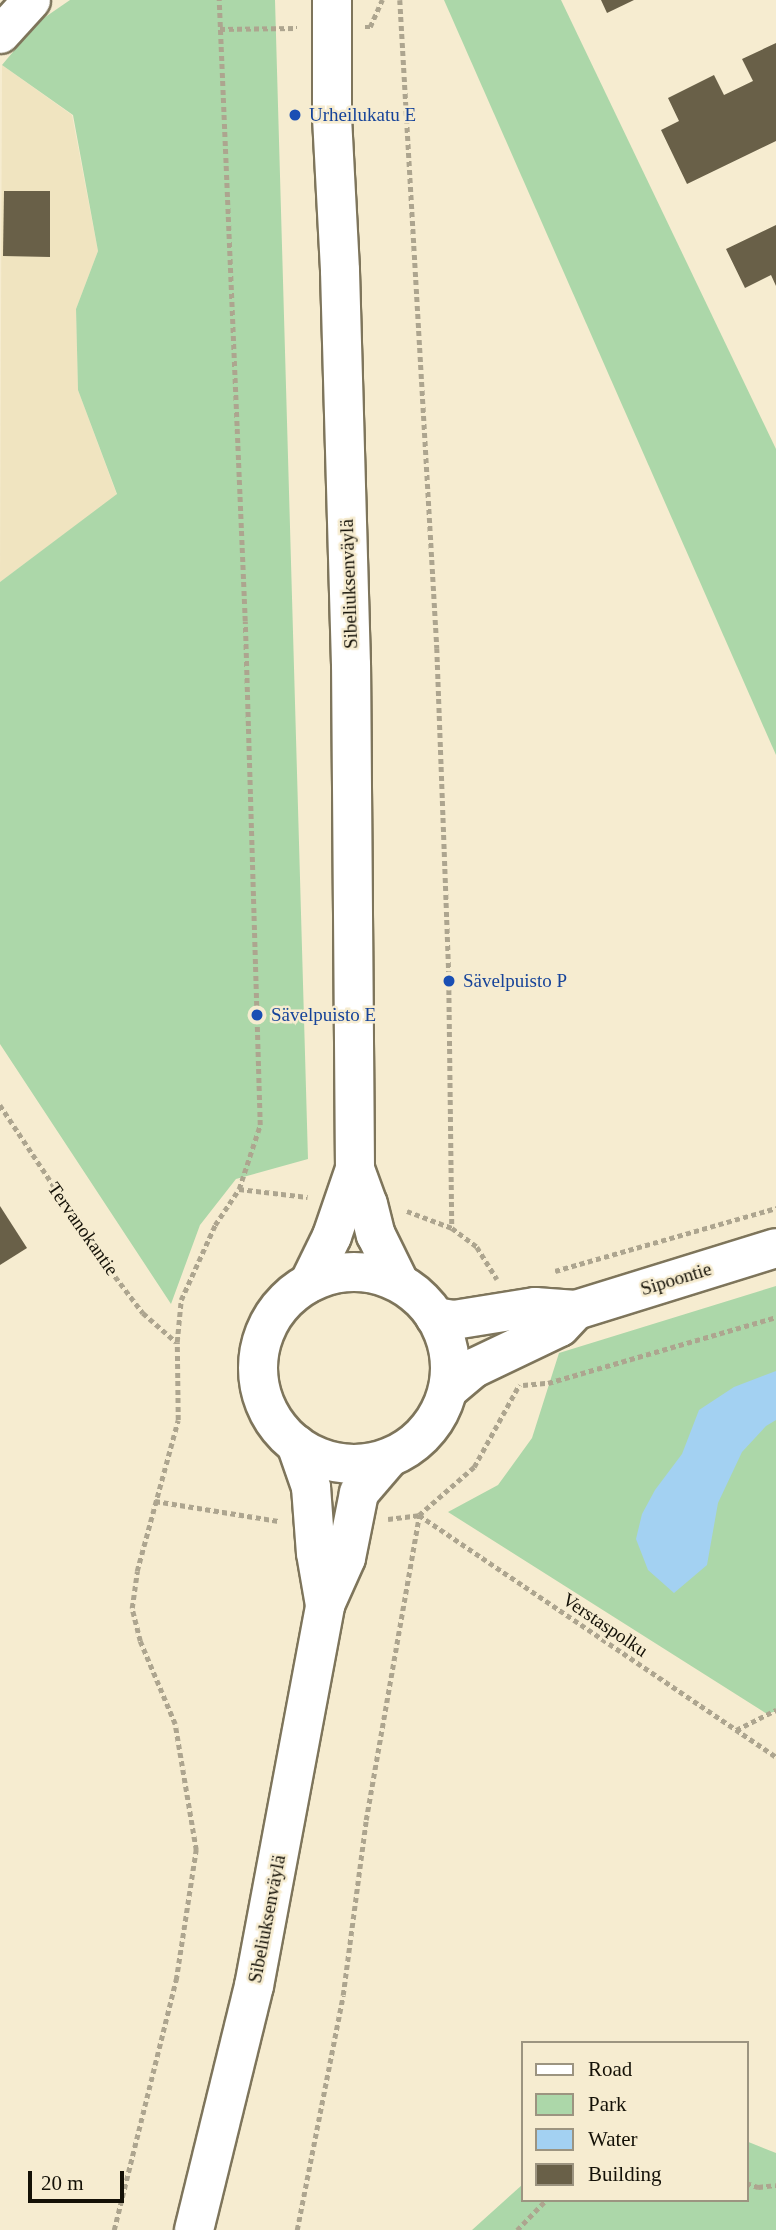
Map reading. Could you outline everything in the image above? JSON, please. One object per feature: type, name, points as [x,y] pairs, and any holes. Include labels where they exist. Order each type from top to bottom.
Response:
[{"type":"main road","name":"Sibeliuksenväylä","points":[[332,0],[332,115],[340,270],[351,665],[355,1169],[376,1236],[399,1282]]},
{"type":"main road","name":"Sibeliuksenväylä","points":[[309,1283],[332,1236],[355,1169]]},
{"type":"main road","name":"Sipoontie","points":[[435,1317],[454,1320],[535,1307],[576,1310],[776,1248]]},
{"type":"main road","points":[[338,1273],[370,1273],[399,1282],[424,1301],[442,1327],[450,1357],[449,1389],[437,1417],[417,1441],[389,1458],[357,1464],[325,1460],[296,1444],[274,1420],[261,1391],[258,1358],[267,1328],[284,1302],[309,1283],[338,1273]]},
{"type":"main road","name":"Sipoontie","points":[[449,1389],[474,1368],[560,1327],[576,1310]]},
{"type":"main road","name":"Sibeliuksenväylä","points":[[296,1444],[311,1487],[316,1553],[325,1605]]},
{"type":"main road","name":"Sibeliuksenväylä","points":[[194,2230],[254,1986],[325,1605],[346,1559],[359,1493],[389,1458]]},
{"type":"street","points":[[0,34],[31,0]]},
{"type":"path","points":[[114,2230],[176,1980],[197,1850],[175,1724],[140,1641],[132,1608],[137,1571],[178,1420],[177,1342],[181,1300],[215,1225],[239,1189],[260,1125],[245,635],[219,0]]},
{"type":"path","points":[[370,27],[382,0]]},
{"type":"path","points":[[400,0],[437,648],[449,981],[452,1228]]},
{"type":"path","name":"Tervanokantie","points":[[0,1105],[105,1263],[143,1313],[177,1342]]},
{"type":"path","points":[[554,1271],[776,1208]]},
{"type":"path","points":[[519,1385],[548,1383],[776,1317]]},
{"type":"path","name":"Verstaspolku","points":[[297,2230],[343,1995],[366,1820],[419,1515],[776,1757]]},
{"type":"path","points":[[735,1730],[776,1710]]},
{"type":"path","points":[[748,2184],[758,2187],[776,2185]]},
{"type":"path","points":[[517,2230],[544,2202]]},
{"type":"shaded area","points":[[2,65],[72,115],[98,251],[76,309],[78,390],[117,495],[0,582]]},
{"type":"green space","points":[[70,0],[275,0],[308,1159],[236,1179],[200,1225],[171,1304],[0,1044],[0,582],[117,494],[78,390],[76,309],[98,251],[73,115],[2,65],[38,22]]},
{"type":"green space","points":[[444,0],[561,0],[776,449],[776,755]]},
{"type":"green space","points":[[776,1286],[776,1711],[767,1714],[448,1512],[498,1485],[532,1438],[559,1353]]},
{"type":"green space","points":[[748,2142],[776,2153],[776,2230],[472,2230],[520,2187],[520,2202],[748,2202]]},
{"type":"water","points":[[776,1371],[776,1420],[766,1426],[742,1452],[718,1503],[707,1565],[674,1593],[648,1570],[636,1539],[642,1514],[655,1490],[682,1454],[699,1410],[734,1387]]},
{"type":"building","points":[[601,0],[634,0],[607,13]]},
{"type":"building","points":[[776,43],[776,141],[687,184],[661,130],[679,121],[668,98],[714,75],[724,95],[753,81],[742,59]]},
{"type":"building","points":[[4,191],[50,191],[50,257],[3,256]]},
{"type":"building","points":[[776,225],[776,286],[771,275],[745,288],[726,249]]},
{"type":"building","points":[[0,1206],[27,1248],[0,1265]]},
{"type":"place","name":"Urheilukatu E","points":[[295,115]]},
{"type":"place","name":"Sävelpuisto P","points":[[449,981]]},
{"type":"place","name":"Sävelpuisto E","points":[[257,1015]]}]
